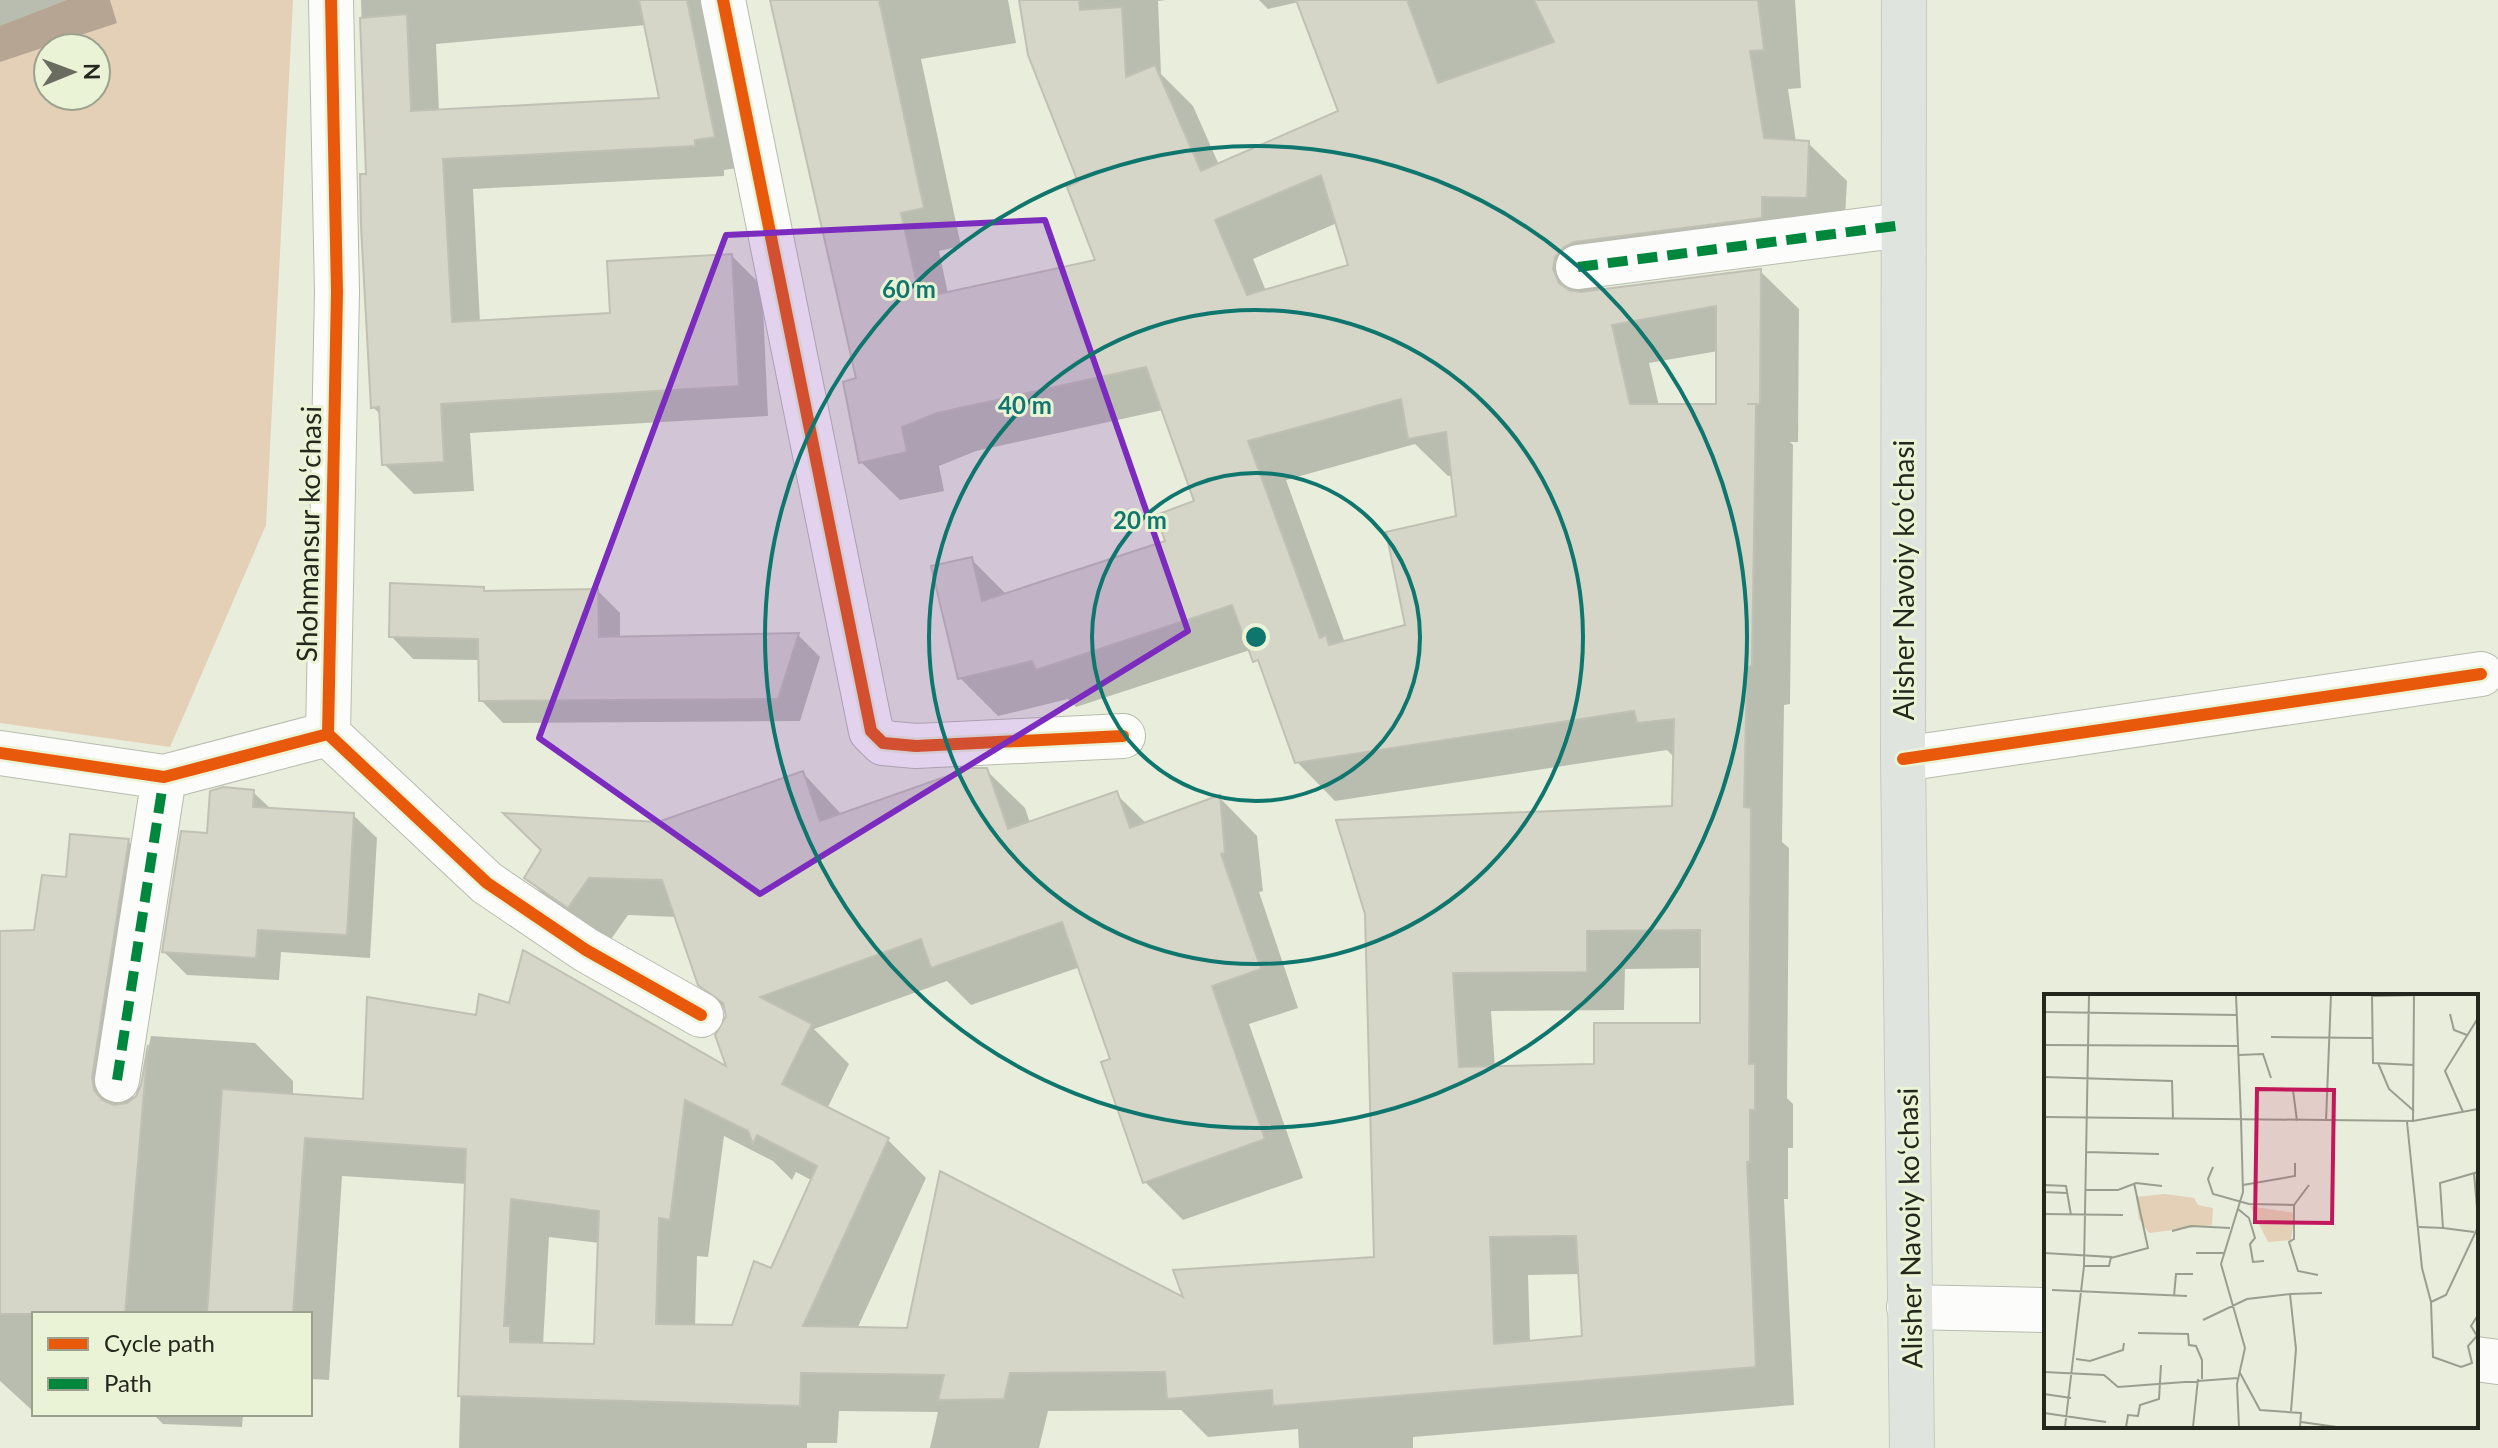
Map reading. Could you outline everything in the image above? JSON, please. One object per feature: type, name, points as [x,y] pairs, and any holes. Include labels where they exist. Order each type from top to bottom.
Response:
[{"type":"main road","name":"Alisher Navoiy koʻchasi","points":[[1904,0],[1903,759],[1912,1448]]},
{"type":"street","name":"Shohmansur koʻchasi","points":[[328,734],[337,292],[331,0]]},
{"type":"street","points":[[723,0],[871,731],[883,743],[916,746],[1123,736]]},
{"type":"street","points":[[1578,267],[1903,225]]},
{"type":"street","points":[[1903,759],[2481,674]]},
{"type":"street","points":[[0,753],[164,777],[328,734],[487,883],[586,950],[701,1015]]},
{"type":"street","points":[[117,1080],[164,777]]},
{"type":"street","points":[[1909,1307],[2044,1310]]},
{"type":"street","points":[[2478,1359],[2498,1362]]},
{"type":"highlighted area","points":[[1045,220],[1188,631],[760,894],[539,738],[726,235]]},
{"type":"shaded area","points":[[67,0],[293,0],[266,525],[170,747],[0,723],[0,26]]},
{"type":"building","points":[[639,0],[687,0],[715,137],[695,140],[695,146],[443,159],[452,322],[610,313],[607,261],[732,254],[739,386],[441,404],[444,462],[382,465],[379,407],[371,408],[361,226],[360,174],[366,174],[360,18],[407,14],[411,111],[659,98]]},
{"type":"building","points":[[770,0],[879,0],[924,208],[901,213],[920,298],[1095,260],[1067,187],[1078,182],[1028,55],[1019,0],[1079,0],[1080,10],[1122,7],[1126,77],[1155,65],[1201,171],[1338,111],[1296,0],[1407,0],[1438,83],[1554,42],[1534,0],[1758,0],[1764,50],[1750,51],[1764,138],[1809,141],[1807,198],[1762,197],[1762,218],[1574,242],[1555,257],[1553,269],[1559,283],[1569,290],[1581,292],[1761,269],[1752,666],[1747,667],[1744,807],[1751,808],[1749,1064],[1755,1064],[1755,1110],[1750,1110],[1750,1162],[1747,1162],[1756,1367],[1273,1406],[1272,1390],[1167,1399],[1165,1372],[1010,1373],[1004,1399],[938,1400],[944,1375],[801,1373],[800,1406],[458,1396],[466,1149],[305,1138],[293,1312],[207,1312],[222,1089],[363,1099],[367,997],[476,1015],[479,994],[509,1003],[523,950],[726,1066],[715,1035],[726,1016],[723,1003],[698,985],[662,880],[589,878],[568,908],[524,878],[541,850],[503,813],[658,822],[803,771],[820,821],[970,768],[987,768],[1008,829],[1117,791],[1130,828],[1220,795],[1225,853],[1221,854],[1261,969],[1212,986],[1265,1139],[1143,1183],[1101,1062],[1110,1059],[1062,922],[931,968],[921,939],[760,997],[812,1024],[782,1084],[889,1138],[803,1326],[907,1328],[940,1171],[1183,1297],[1173,1270],[1374,1257],[1365,914],[1336,820],[1672,806],[1674,719],[1637,723],[1634,711],[1295,763],[1258,660],[1253,662],[1232,605],[1036,670],[1032,661],[958,679],[931,566],[972,557],[982,601],[1165,541],[1156,515],[1194,501],[1146,367],[937,413],[902,427],[907,452],[859,463],[843,382],[856,378]],"holes":[[[1321,175],[1348,265],[1247,295],[1215,220]],[[1716,306],[1716,404],[1630,404],[1612,325]],[[1401,399],[1408,439],[1446,432],[1456,516],[1386,532],[1405,625],[1329,645],[1326,635],[1320,638],[1248,441]],[[1700,930],[1700,1023],[1594,1023],[1594,1064],[1459,1067],[1453,973],[1587,972],[1587,931]],[[685,1100],[748,1131],[753,1144],[757,1135],[817,1166],[771,1268],[754,1261],[732,1325],[656,1324],[659,1218],[670,1220]],[[511,1199],[599,1211],[594,1344],[510,1342],[510,1326],[504,1326]],[[1576,1236],[1582,1336],[1494,1344],[1490,1237]]]},
{"type":"building","points":[[390,583],[484,587],[484,591],[598,589],[599,637],[799,633],[778,699],[479,701],[478,639],[389,637]]},
{"type":"building","points":[[223,787],[254,790],[253,807],[354,813],[347,935],[258,930],[256,958],[162,952],[181,831],[207,833],[210,791]]},
{"type":"building","points":[[70,834],[129,839],[92,1077],[94,1090],[102,1100],[114,1105],[127,1103],[136,1096],[141,1085],[148,1045],[125,1312],[0,1314],[0,931],[34,930],[42,875],[66,877]]},
{"type":"marked path","points":[[1578,267],[1903,225]]},
{"type":"marked path","points":[[117,1080],[164,777]]},
{"type":"cycle path","points":[[0,753],[164,777],[328,734],[337,292],[331,0]]},
{"type":"cycle path","points":[[723,0],[871,731],[883,743],[916,746],[1123,736]]},
{"type":"cycle path","points":[[1903,759],[2481,674]]},
{"type":"cycle path","points":[[328,734],[487,883],[586,950],[701,1015]]}]
